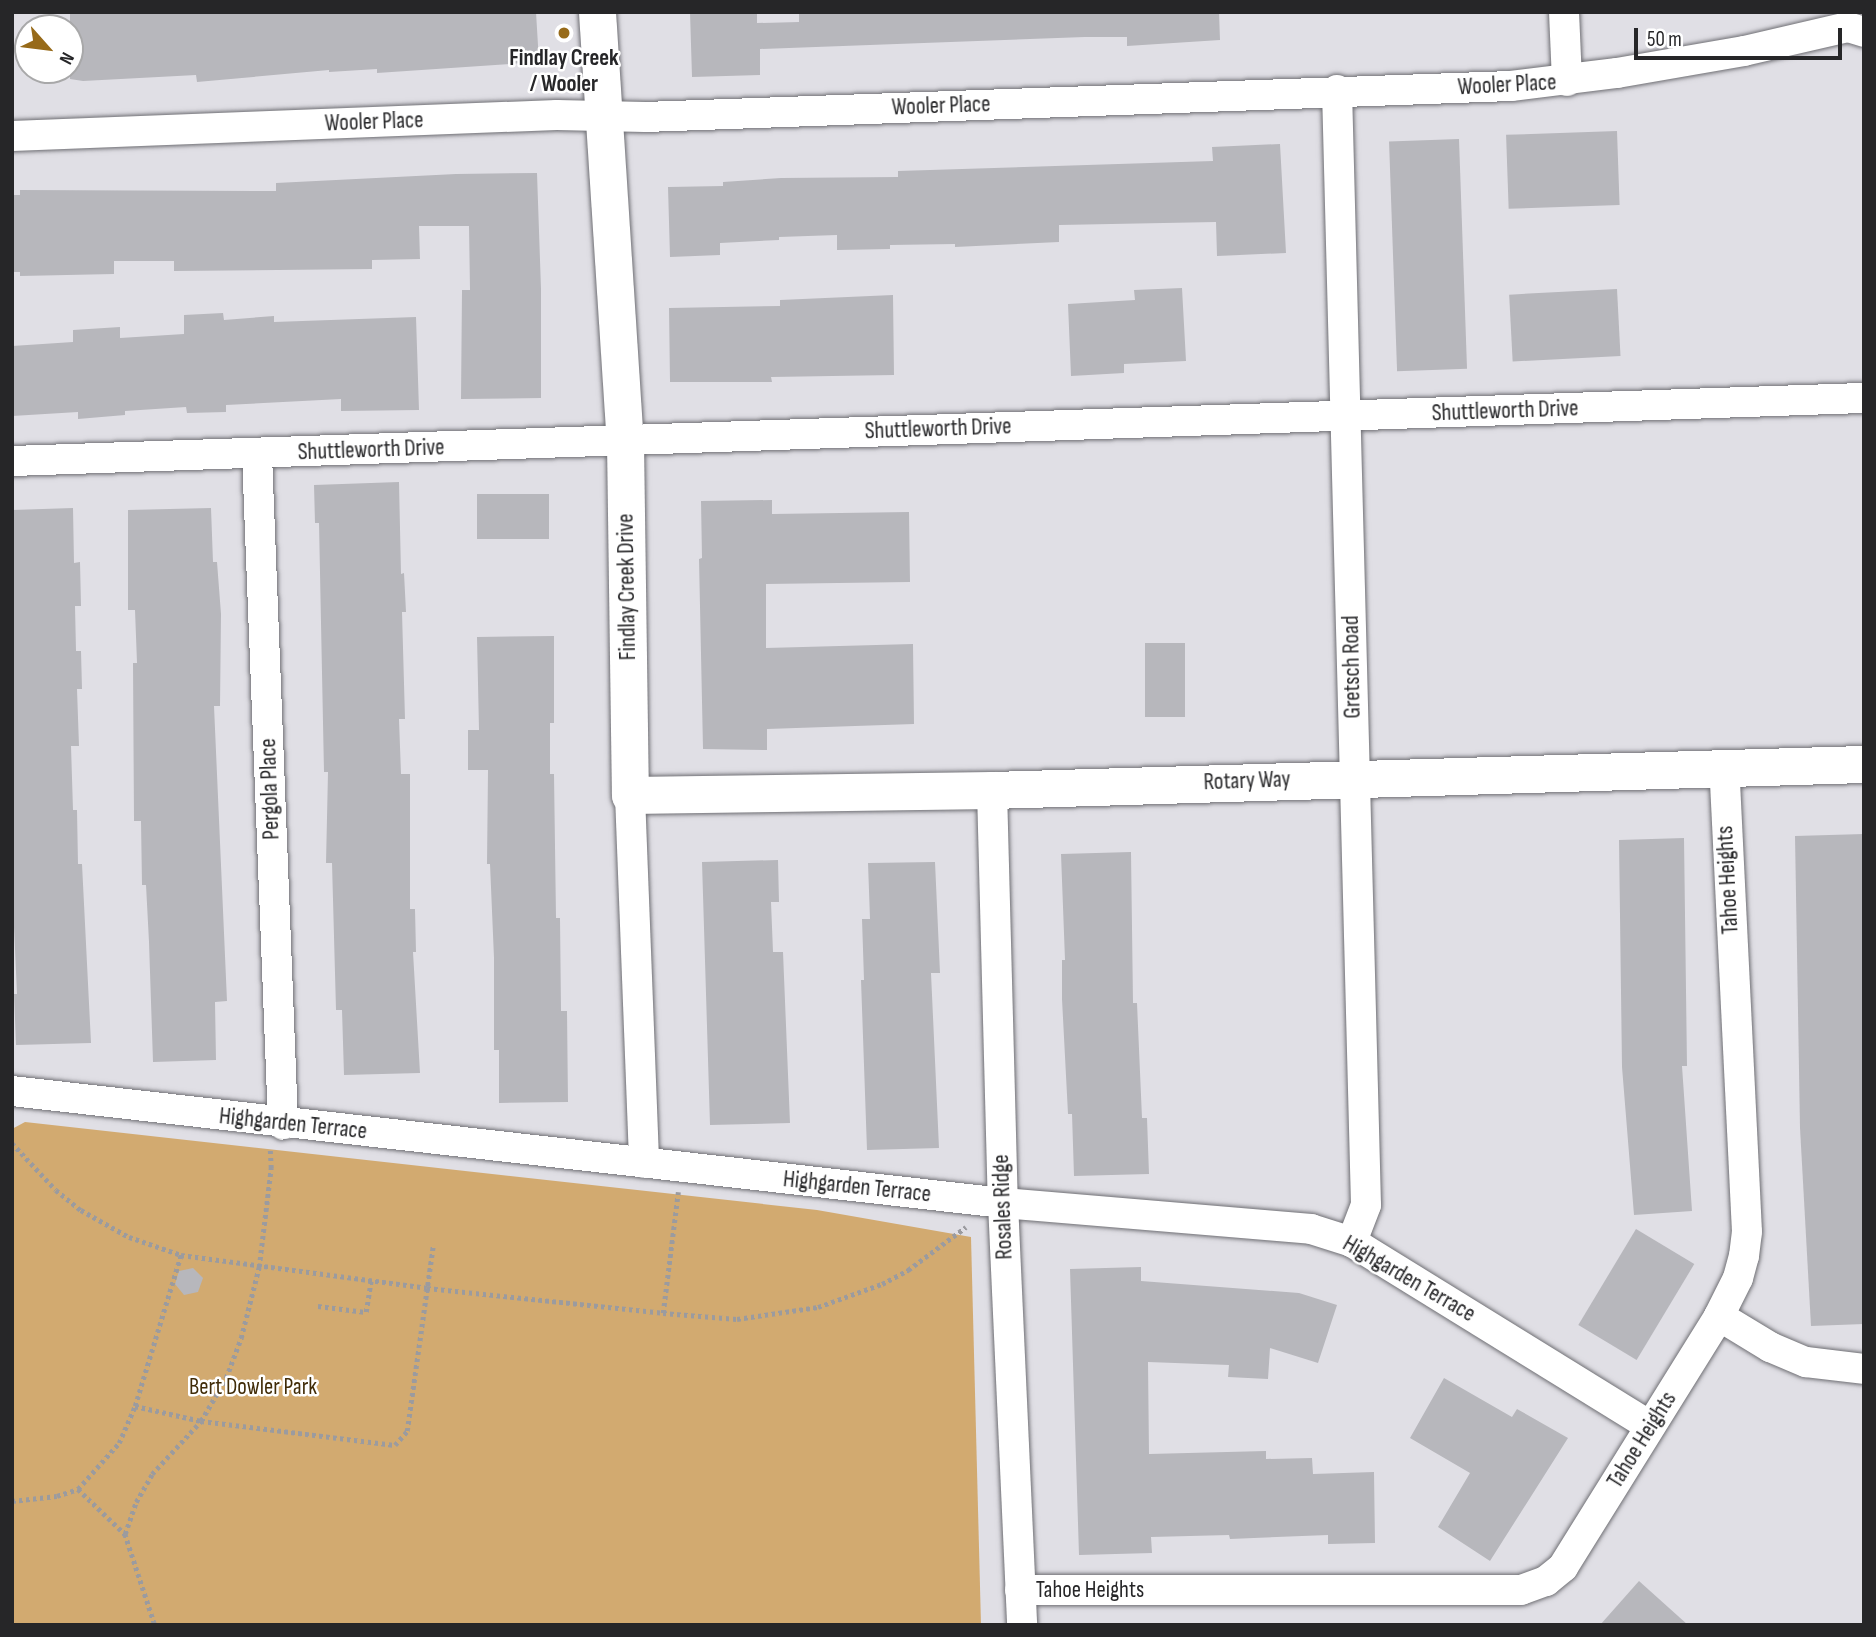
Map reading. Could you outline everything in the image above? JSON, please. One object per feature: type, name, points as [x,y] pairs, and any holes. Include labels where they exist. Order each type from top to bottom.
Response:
[{"type":"street","name":"Findlay Creek Drive","points":[[597,12],[625,442],[630,795],[645,1163]]},
{"type":"street","points":[[1564,12],[1567,82]]},
{"type":"street","name":"Wooler Place","points":[[12,136],[1567,82],[1744,51],[1848,27],[1864,32]]},
{"type":"street","name":"Gretsch Road","points":[[1337,90],[1366,1205],[1352,1242]]},
{"type":"street","name":"Shuttleworth Drive","points":[[12,461],[257,455],[1864,398]]},
{"type":"street","name":"Pergola Place","points":[[257,455],[276,1123]]},
{"type":"street","name":"Rotary Way","points":[[630,795],[992,790],[1864,764]]},
{"type":"street","name":"Tahoe Heights","points":[[1020,1590],[1521,1590],[1546,1581],[1563,1567],[1719,1316],[1738,1278],[1747,1232],[1724,768]]},
{"type":"street","name":"Rosales Ridge","points":[[992,790],[997,1203],[1022,1625]]},
{"type":"street","name":"Highgarden Terrace","points":[[12,1091],[997,1203],[1311,1229],[1352,1242],[1650,1426]]},
{"type":"street","points":[[1719,1316],[1770,1347],[1806,1362],[1864,1369]]},
{"type":"path","points":[[125,1534],[136,1502],[152,1474],[201,1421],[226,1378],[259,1266],[276,1123]]},
{"type":"path","points":[[12,1143],[56,1189],[81,1210],[130,1237],[181,1255],[427,1288],[737,1319],[782,1314],[851,1296],[882,1284],[928,1257],[997,1203]]},
{"type":"path","points":[[663,1313],[678,1189],[678,1167]]},
{"type":"path","points":[[135,1406],[201,1421],[395,1444],[407,1431],[433,1247]]},
{"type":"path","points":[[12,1500],[57,1496],[78,1489],[119,1443],[135,1406],[181,1255]]},
{"type":"path","points":[[318,1306],[366,1312],[370,1281]]},
{"type":"path","points":[[78,1489],[125,1534],[155,1625]]},
{"type":"green space","name":"Bert Dowler Park","points":[[25,1122],[817,1210],[971,1237],[981,1625],[12,1625],[12,1129]]},
{"type":"building","points":[[536,12],[539,62],[377,73],[377,69],[329,70],[197,82],[196,75],[84,81],[84,14],[70,14]]},
{"type":"building","points":[[690,12],[757,12],[757,23],[799,22],[799,12],[1219,12],[1220,40],[1127,46],[1127,37],[1085,37],[760,49],[760,75],[692,77]]},
{"type":"building","points":[[1617,131],[1620,205],[1509,209],[1506,135]]},
{"type":"building","points":[[1459,139],[1467,369],[1397,371],[1389,141]]},
{"type":"building","points":[[1280,144],[1286,253],[1217,256],[1216,222],[1059,225],[1059,242],[955,247],[955,244],[890,245],[890,249],[837,250],[837,235],[779,237],[779,240],[720,243],[720,255],[670,257],[668,187],[723,186],[723,182],[781,178],[898,177],[898,171],[1213,161],[1212,147]]},
{"type":"building","points":[[537,173],[541,398],[461,399],[462,290],[470,290],[469,226],[419,226],[420,259],[372,260],[372,269],[174,271],[174,261],[114,261],[114,274],[20,276],[20,272],[12,272],[12,195],[20,195],[20,190],[276,191],[276,183],[456,174]]},
{"type":"building","points":[[1182,288],[1186,361],[1124,364],[1124,373],[1071,376],[1068,304],[1135,300],[1134,290]]},
{"type":"building","points":[[1617,289],[1621,356],[1513,362],[1509,295]]},
{"type":"building","points":[[893,295],[894,375],[771,377],[772,382],[670,382],[669,308],[780,306],[780,300]]},
{"type":"building","points":[[223,313],[224,320],[274,316],[274,322],[416,317],[419,410],[341,411],[341,399],[226,405],[226,412],[187,413],[186,407],[125,411],[125,415],[78,419],[78,412],[12,416],[12,346],[73,342],[73,330],[120,327],[120,338],[184,334],[184,315]]},
{"type":"building","points":[[399,482],[401,574],[404,573],[406,612],[402,612],[405,719],[399,719],[401,774],[410,774],[410,909],[415,909],[416,952],[413,952],[420,1073],[344,1075],[342,1010],[336,1010],[332,863],[326,863],[328,772],[324,772],[319,523],[315,523],[314,485]]},
{"type":"building","points":[[477,494],[549,494],[549,539],[477,539]]},
{"type":"building","points":[[772,500],[772,514],[909,512],[910,582],[766,584],[766,648],[913,644],[914,724],[767,729],[767,750],[703,749],[699,559],[702,558],[701,501]]},
{"type":"building","points":[[73,508],[74,563],[80,562],[81,606],[75,606],[76,651],[81,651],[82,689],[77,689],[79,746],[71,746],[73,810],[77,810],[78,864],[82,864],[91,1043],[16,1045],[14,994],[17,994],[12,883],[12,510]]},
{"type":"building","points":[[211,508],[213,562],[217,562],[221,614],[220,706],[214,706],[227,1001],[215,1002],[216,1060],[153,1062],[146,885],[142,885],[141,821],[134,821],[133,663],[137,663],[135,610],[128,610],[128,510]]},
{"type":"building","points":[[554,636],[554,723],[550,723],[550,774],[554,774],[556,918],[560,918],[561,1011],[567,1011],[568,1102],[499,1103],[499,1050],[494,1050],[490,864],[487,864],[488,770],[468,770],[468,730],[479,730],[477,637]]},
{"type":"building","points":[[1145,643],[1185,643],[1185,717],[1145,717]]},
{"type":"building","points":[[1864,834],[1864,1324],[1811,1326],[1800,1128],[1795,836]]},
{"type":"building","points":[[1684,838],[1687,1066],[1682,1066],[1692,1211],[1634,1215],[1622,1067],[1619,840]]},
{"type":"building","points":[[1131,852],[1133,1003],[1137,1003],[1142,1118],[1147,1118],[1149,1174],[1074,1176],[1072,1114],[1068,1114],[1062,999],[1062,960],[1065,960],[1061,854]]},
{"type":"building","points":[[778,860],[779,902],[771,902],[773,952],[783,952],[790,1123],[710,1125],[702,862]]},
{"type":"building","points":[[935,862],[940,973],[931,973],[939,1148],[867,1150],[861,980],[864,980],[862,919],[870,919],[868,863]]},
{"type":"building","points":[[1636,1229],[1694,1264],[1637,1360],[1578,1325]]},
{"type":"building","points":[[1141,1267],[1141,1281],[1299,1293],[1337,1305],[1318,1363],[1270,1348],[1268,1379],[1228,1377],[1229,1365],[1148,1362],[1149,1454],[1266,1451],[1266,1459],[1312,1458],[1313,1474],[1374,1472],[1375,1543],[1328,1544],[1328,1535],[1230,1539],[1229,1535],[1151,1537],[1152,1553],[1079,1555],[1070,1269]]},
{"type":"building","points":[[193,1268],[203,1278],[198,1292],[184,1295],[175,1284],[179,1271]]},
{"type":"building","points":[[1444,1378],[1512,1417],[1517,1409],[1568,1438],[1490,1561],[1438,1527],[1470,1473],[1410,1438]]},
{"type":"building","points":[[1639,1581],[1688,1625],[1600,1625]]},
{"type":"place","name":"Findlay Creek / Wooler","points":[[564,33]]}]
